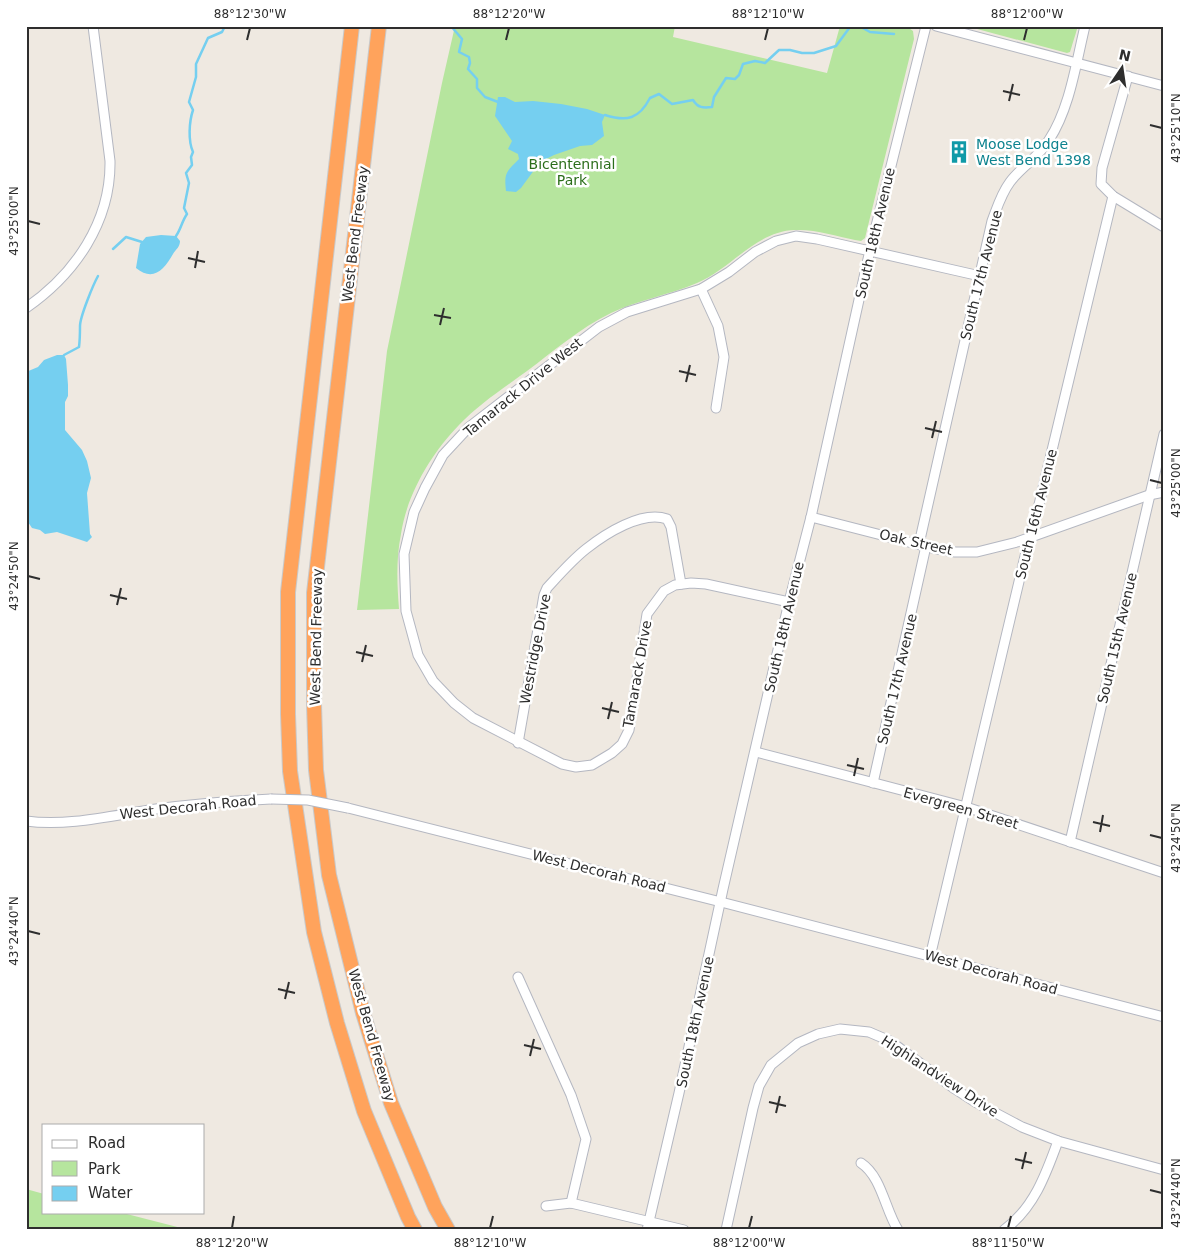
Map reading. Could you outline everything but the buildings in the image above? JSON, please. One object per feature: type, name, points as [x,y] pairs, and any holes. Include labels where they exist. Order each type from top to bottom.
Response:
[{"type":"highway","name":"West Bend Freeway","points":[[352,26],[288,592],[290,771],[314,932],[337,1023],[364,1111],[415,1230]]},
{"type":"highway","name":"West Bend Freeway","points":[[380,26],[314,593],[316,770],[329,875],[363,1013],[391,1103],[435,1207],[448,1230]]},
{"type":"street","points":[[26,308],[58,283],[70,270],[90,238],[106,198],[110,161],[93,26]]},
{"type":"street","name":"South 18th Avenue","points":[[648,1226],[789,602],[811,517],[870,250],[926,26]]},
{"type":"street","points":[[936,26],[1164,86]]},
{"type":"street","name":"South 17th Avenue","points":[[873,783],[992,221],[1001,197],[1010,182],[1049,141],[1064,111],[1085,26]]},
{"type":"street","points":[[1128,76],[1102,168],[1101,184],[1112,196],[1164,227]]},
{"type":"street","name":"South 16th Avenue","points":[[930,957],[1112,196]]},
{"type":"street","name":"Tamarack Drive West","points":[[518,743],[473,718],[454,703],[433,681],[418,655],[406,611],[404,554],[414,512],[444,455],[469,427],[599,327],[628,312],[701,289],[729,272],[755,252],[776,241],[796,236],[818,239],[980,276]]},
{"type":"street","points":[[701,289],[718,326],[724,357],[716,408]]},
{"type":"street","name":"South 15th Avenue","points":[[1070,842],[1164,434]]},
{"type":"street","name":"Oak Street","points":[[811,517],[955,552],[977,552],[1017,542],[1150,494],[1164,492]]},
{"type":"street","name":"Westridge Drive","points":[[518,743],[544,595],[547,588],[586,549],[628,522],[658,516],[667,519],[671,527],[680,584]]},
{"type":"street","points":[[680,584],[691,582],[706,584],[789,602]]},
{"type":"street","name":"Tamarack Drive","points":[[518,743],[562,764],[576,767],[592,766],[622,744],[629,730],[648,614],[664,591],[680,584]]},
{"type":"street","name":"Evergreen Street","points":[[756,752],[966,807],[1164,873]]},
{"type":"street","name":"West Decorah Road","points":[[26,821],[40,823],[79,820],[200,803],[271,798],[308,800],[348,808],[721,902],[1164,1017]]},
{"type":"street","points":[[518,977],[571,1095],[586,1139],[571,1203]]},
{"type":"street","name":"Highlandview Drive","points":[[726,1230],[759,1086],[771,1065],[784,1053],[798,1043],[840,1028],[868,1032],[890,1041],[934,1075],[975,1102],[1022,1127],[1058,1141],[1164,1170]]},
{"type":"street","points":[[1004,1230],[1027,1207],[1043,1182],[1058,1141]]},
{"type":"street","points":[[862,1163],[876,1181],[891,1220],[898,1230]]},
{"type":"street","points":[[546,1206],[571,1203],[648,1226],[684,1230]]},
{"type":"green space","name":"Bicentennial Park","points":[[455,26],[675,26],[673,37],[827,73],[840,26],[906,26],[913,31],[914,39],[865,238],[861,241],[803,230],[781,232],[756,244],[709,277],[611,313],[567,340],[492,396],[449,436],[422,475],[404,519],[399,543],[397,581],[399,609],[357,610],[387,351]]},
{"type":"green space","points":[[966,26],[1078,26],[1070,52],[1067,53]]},
{"type":"green space","points":[[26,1189],[42,1193],[42,1214],[127,1214],[189,1230],[26,1230]]},
{"type":"water","points":[[498,97],[505,97],[515,102],[533,101],[561,104],[605,115],[602,122],[604,136],[592,145],[580,146],[540,162],[521,188],[516,192],[506,191],[505,180],[507,173],[519,159],[518,154],[508,149],[512,141],[495,116]]},
{"type":"water","points":[[176,236],[180,241],[179,246],[166,265],[158,272],[148,274],[142,272],[136,268],[140,244],[146,237]]},
{"type":"water","points":[[57,355],[64,355],[66,359],[68,396],[65,402],[65,430],[82,450],[91,478],[87,493],[90,534],[92,537],[87,542],[57,532],[45,534],[40,530],[32,528],[26,519],[26,372],[38,367],[44,360]]},
{"type":"waterway","points":[[176,236],[187,214],[184,208],[189,183],[186,173],[192,165],[191,157],[193,152],[190,142],[193,110],[189,102],[196,77],[196,64],[208,38],[222,32],[225,26]]},
{"type":"waterway","points":[[451,26],[462,39],[459,52],[469,57],[468,69],[477,79],[477,88],[485,97],[498,102]]},
{"type":"waterway","points":[[605,115],[620,118],[632,117],[646,105],[650,98],[659,94],[672,104],[693,100],[701,107],[712,107],[714,97],[726,78],[735,79],[739,75],[743,64],[755,61],[765,63],[779,50],[814,53],[836,46],[850,27],[861,27],[870,32],[894,34]]},
{"type":"waterway","points":[[113,249],[126,237],[142,242]]},
{"type":"waterway","points":[[64,355],[79,347],[82,316],[98,276]]},
{"type":"place","name":"Moose Lodge West Bend 1398","points":[[959,152]]}]
